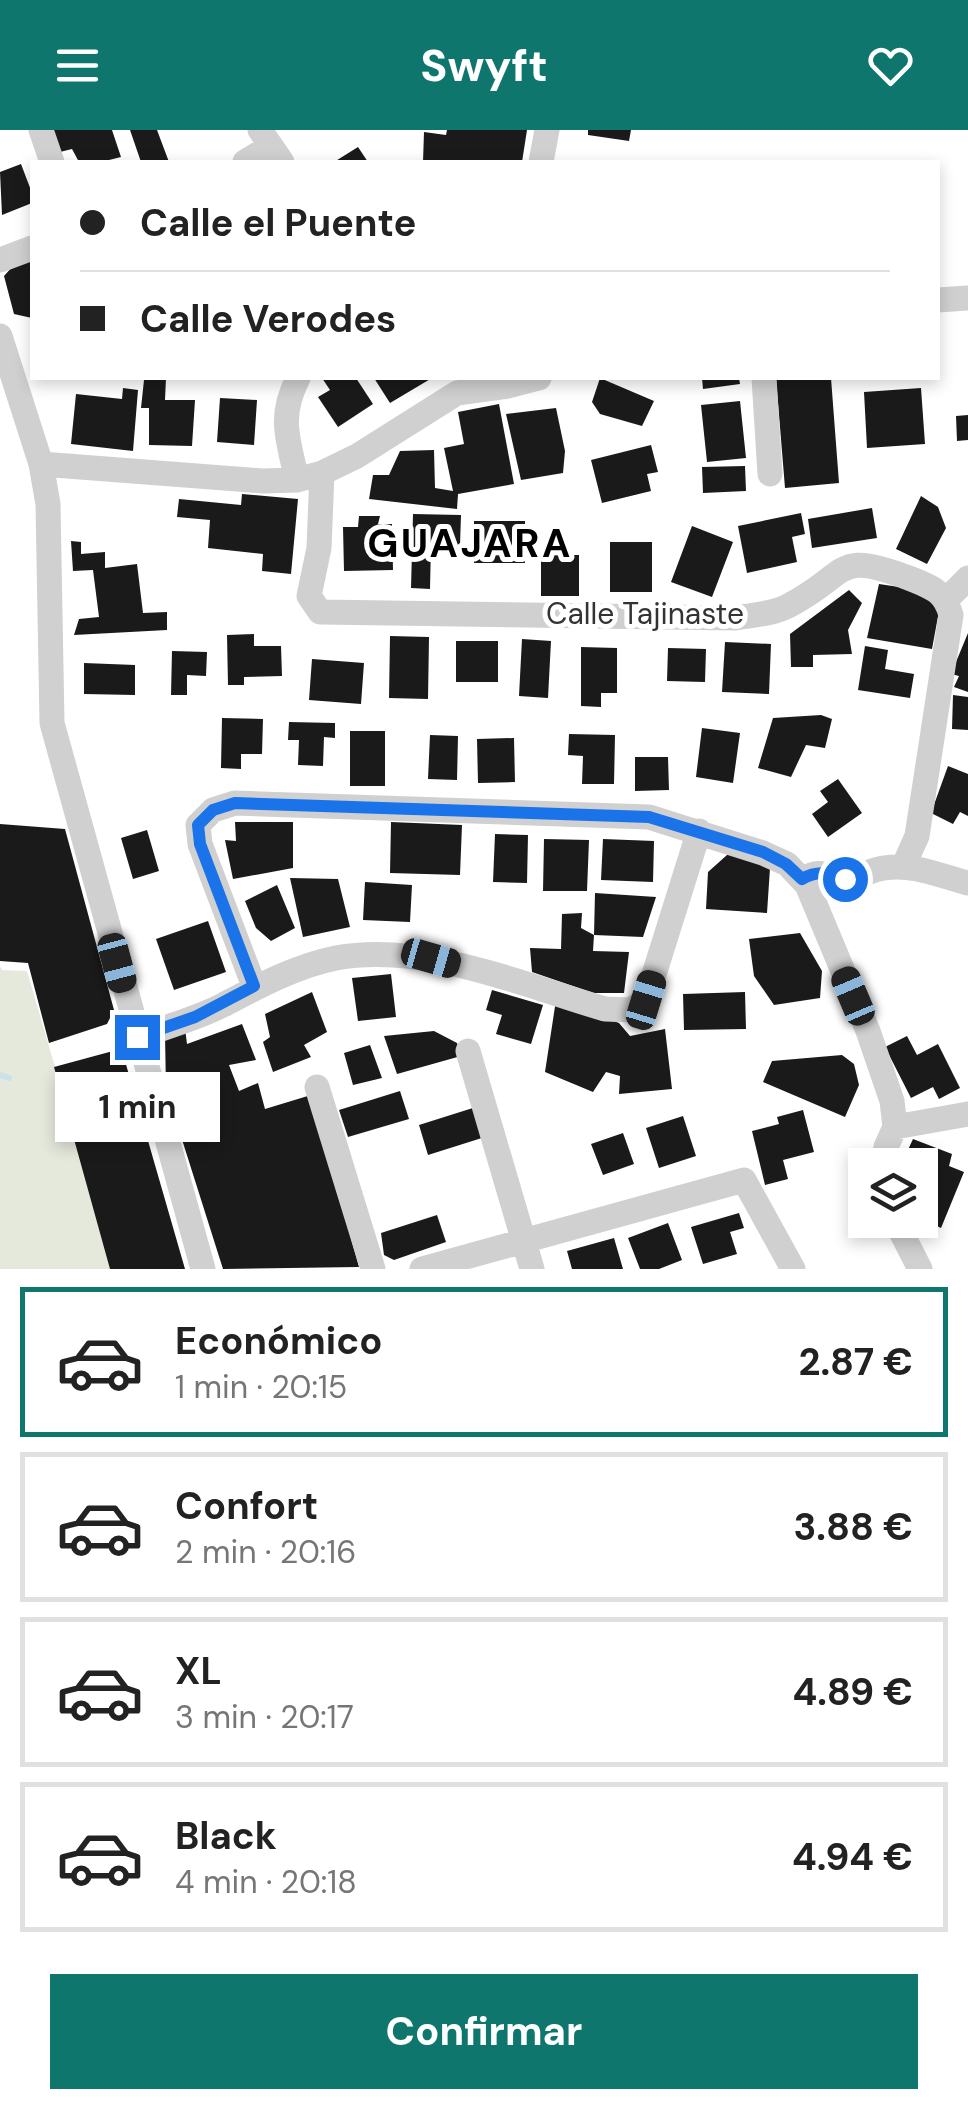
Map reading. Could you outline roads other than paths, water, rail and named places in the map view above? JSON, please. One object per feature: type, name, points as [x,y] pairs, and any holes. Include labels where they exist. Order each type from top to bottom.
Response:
[{"type":"street","points":[[41,130],[51,160]]},
{"type":"street","points":[[541,160],[547,130]]},
{"type":"street","points":[[248,160],[271,146]]},
{"type":"street","points":[[0,260],[30,249]]},
{"type":"street","points":[[940,300],[968,298]]},
{"type":"street","points":[[0,336],[41,464],[48,504],[52,723],[203,1269]]},
{"type":"street","points":[[297,380],[286,402],[286,424],[309,477]]},
{"type":"street","points":[[41,464],[263,481],[309,477],[357,456],[456,385],[508,386],[530,380]]},
{"type":"street","points":[[764,380],[770,474]]},
{"type":"street","name":"Calle Tajinaste","points":[[309,477],[319,548],[310,596],[320,612],[735,618],[784,608],[830,576],[862,563],[935,588],[947,599]]},
{"type":"street","points":[[904,865],[920,817],[951,614],[947,599],[968,578]]},
{"type":"street","points":[[254,986],[200,844],[198,825],[213,810],[224,806],[235,803],[649,817],[700,830],[763,852],[786,864],[802,879],[868,1032],[892,1101],[895,1127],[886,1148]]},
{"type":"street","points":[[137,1037],[195,1017],[254,986],[335,958],[400,953],[431,958],[605,1009],[630,1010],[646,1000],[700,830]]},
{"type":"street","points":[[802,879],[824,872],[845,879],[904,865],[968,883]]},
{"type":"street","points":[[820,917],[841,896],[845,879]]},
{"type":"street","points":[[468,1051],[532,1269]]},
{"type":"street","points":[[317,1088],[373,1269]]},
{"type":"street","points":[[895,1127],[968,1114]]},
{"type":"street","points":[[422,1269],[744,1180],[792,1269]]},
{"type":"street","points":[[904,1238],[920,1269]]},
{"type":"waterway","points":[[0,1075],[9,1078]]},
{"type":"district","name":"GUAJARA","points":[[470,543]]}]
